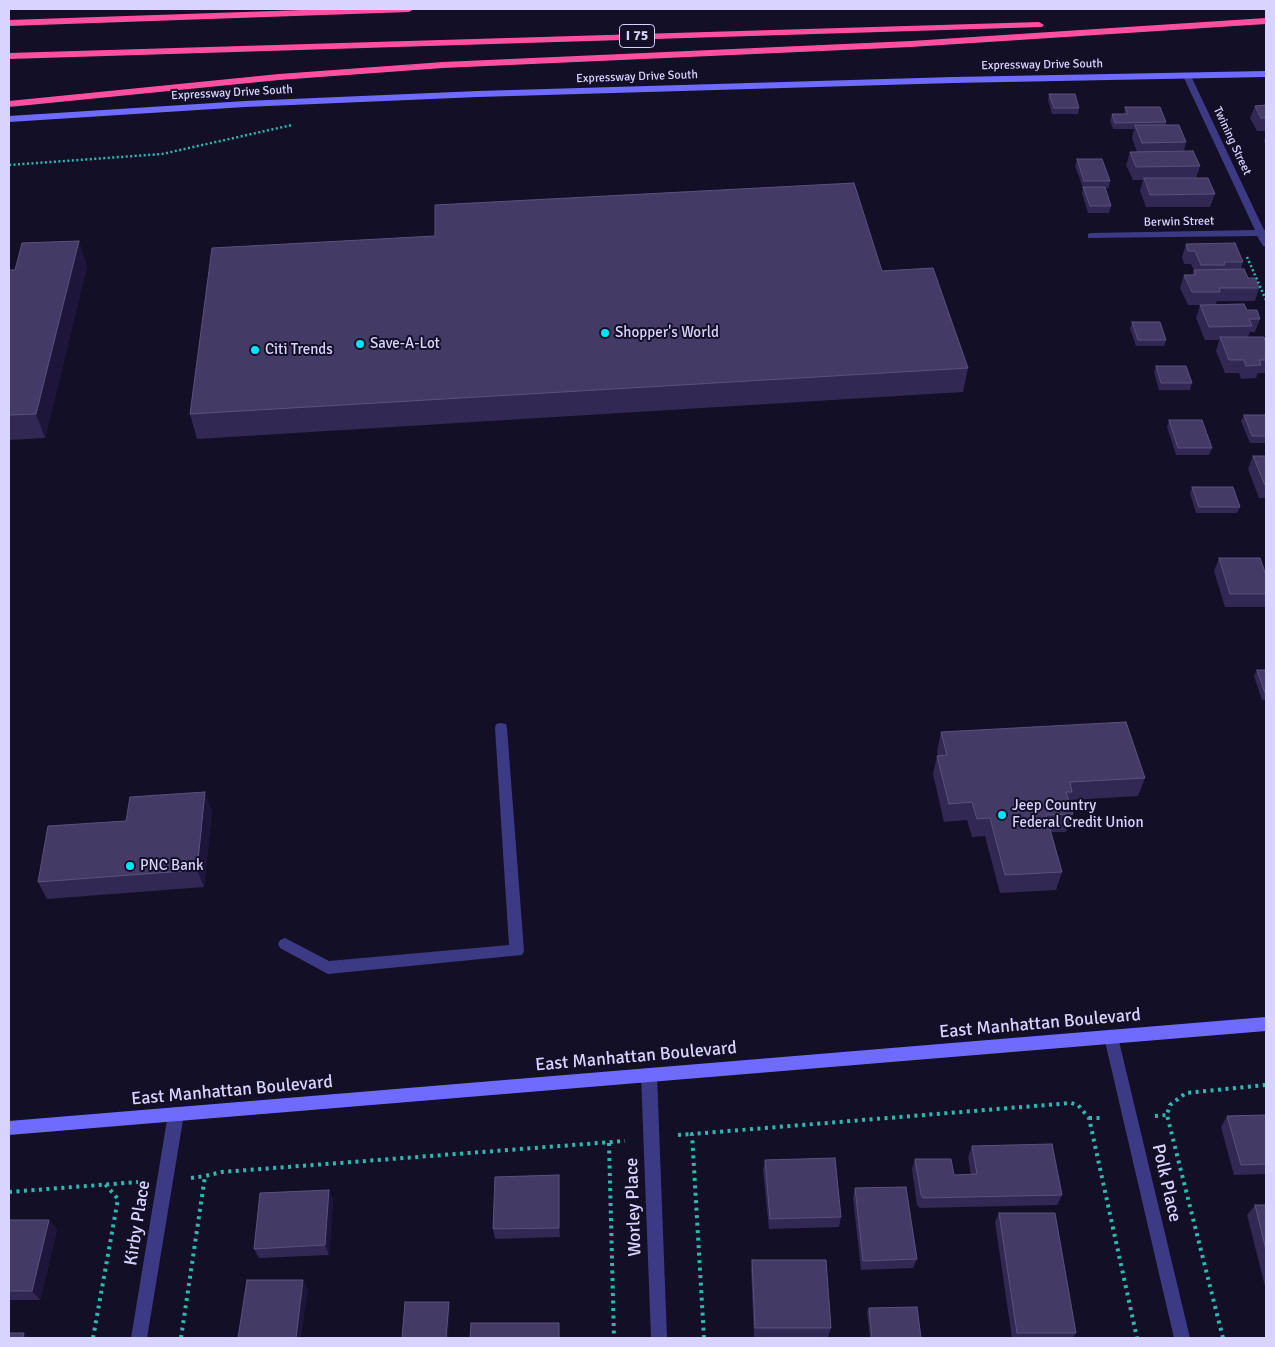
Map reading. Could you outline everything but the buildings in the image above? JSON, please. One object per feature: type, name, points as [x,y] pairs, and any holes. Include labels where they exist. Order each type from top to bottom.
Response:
[{"type":"highway","points":[[9,23],[408,9]]},
{"type":"highway","points":[[9,104],[278,77],[452,64],[911,44],[1266,20]]},
{"type":"highway","name":"I 75","points":[[9,56],[1266,20]]},
{"type":"main road","name":"Expressway Drive South","points":[[9,119],[244,104],[478,94],[953,80],[1266,74]]},
{"type":"main road","name":"East Manhattan Boulevard","points":[[9,1128],[1266,1024]]},
{"type":"street","name":"Twining Street","points":[[1187,76],[1264,233],[1266,244]]},
{"type":"street","name":"Berwin Street","points":[[1091,236],[1264,233]]},
{"type":"street","points":[[285,944],[328,968],[517,951],[501,728]]},
{"type":"street","name":"Polk Place","points":[[1112,1037],[1182,1338]]},
{"type":"street","name":"Worley Place","points":[[649,1075],[659,1338]]},
{"type":"street","name":"Kirby Place","points":[[139,1338],[176,1114]]},
{"type":"path","points":[[1223,1338],[1167,1115],[1170,1105],[1176,1098],[1186,1093],[1266,1085]]},
{"type":"path","points":[[9,1192],[166,1180],[242,1171],[586,1144],[610,1144],[652,1136],[1071,1102],[1078,1105],[1089,1118],[1137,1338]]},
{"type":"path","points":[[692,1134],[704,1338]]},
{"type":"path","points":[[610,1144],[614,1338]]},
{"type":"path","points":[[181,1338],[205,1176]]},
{"type":"path","points":[[93,1338],[118,1199],[104,1184]]},
{"type":"place","name":"Shopper's World","points":[[605,333]]},
{"type":"place","name":"Save-A-Lot","points":[[360,344]]},
{"type":"place","name":"Citi Trends","points":[[255,350]]},
{"type":"place","name":"Jeep Country Federal Credit Union","points":[[1002,815]]},
{"type":"place","name":"PNC Bank","points":[[130,866]]}]
